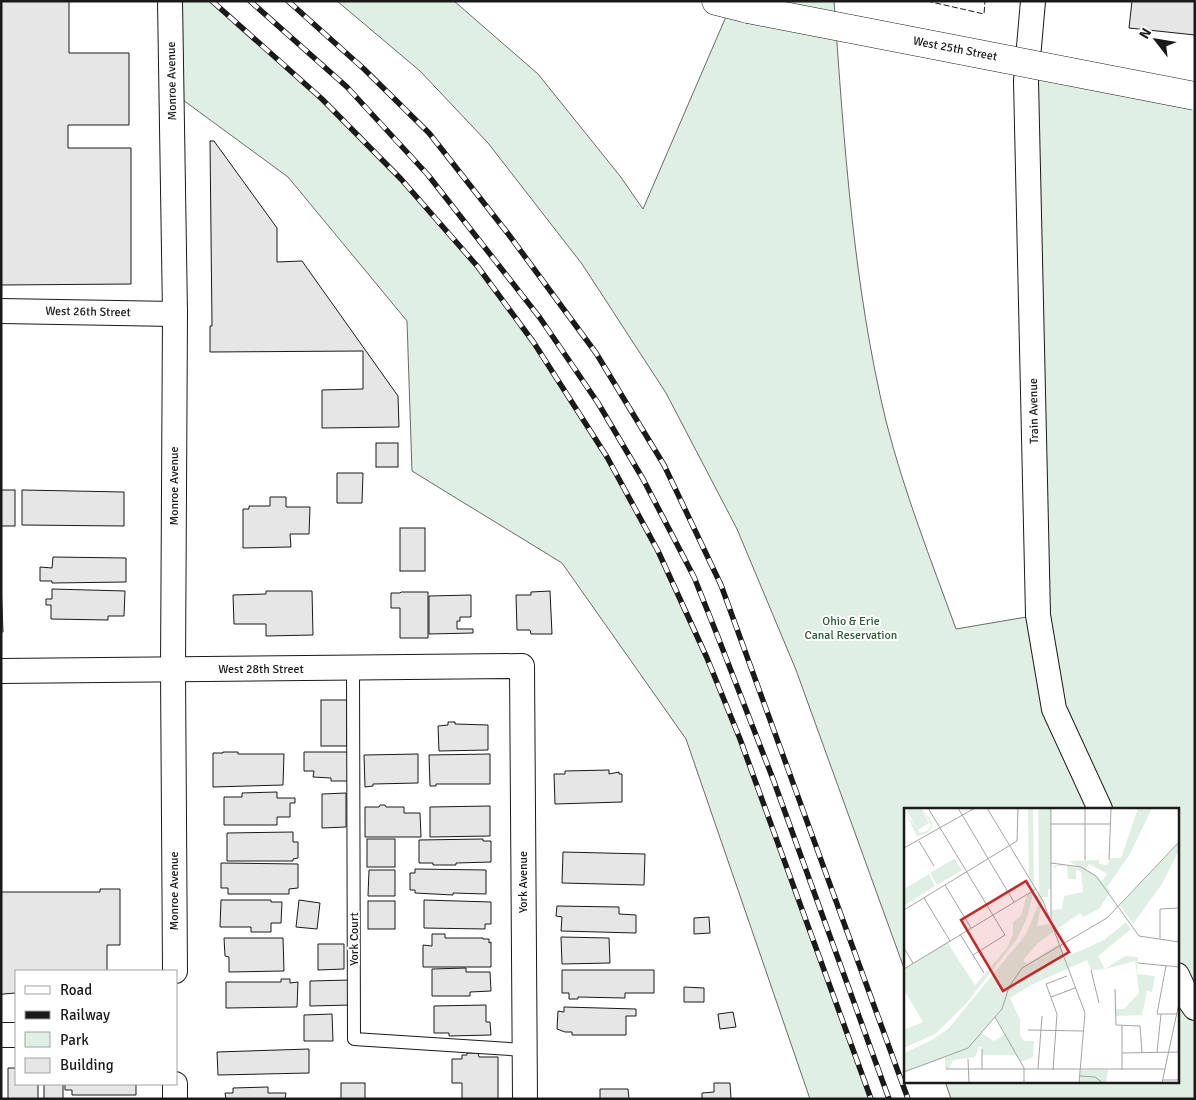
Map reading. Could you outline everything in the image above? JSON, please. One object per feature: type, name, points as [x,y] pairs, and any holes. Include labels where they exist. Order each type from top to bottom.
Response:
[{"type":"main road","name":"West 25th Street","points":[[716,1],[1195,96]]},
{"type":"street","name":"Train Avenue","points":[[1033,1],[1026,81],[1038,615],[1054,709],[1100,808]]},
{"type":"street","name":"Monroe Avenue","points":[[170,2],[174,314],[173,670],[175,970]]},
{"type":"street","name":"West 26th Street","points":[[1,311],[174,314]]},
{"type":"street","name":"West 28th Street","points":[[1,671],[522,666]]},
{"type":"street","name":"York Avenue","points":[[522,666],[525,1099]]},
{"type":"street","points":[[1178,977],[1195,1008]]},
{"type":"street","points":[[1,1035],[15,1035]]},
{"type":"street","points":[[175,1085],[175,1099]]},
{"type":"lane","name":"York Court","points":[[353,669],[354,1039],[524,1050]]},
{"type":"green space","points":[[170,1],[212,1],[322,99],[401,179],[478,267],[534,344],[607,457],[658,551],[707,658],[740,739],[871,1099],[810,1099],[686,739],[562,563],[412,471],[407,321],[288,177],[172,92]]},
{"type":"green space","name":"Ohio & Erie Canal Reservation","points":[[337,1],[454,1],[538,74],[620,176],[643,209],[731,5],[716,1],[834,1],[851,212],[865,317],[875,369],[886,421],[901,474],[956,629],[1038,615],[1028,63],[1195,96],[1195,1099],[951,1099],[945,1082],[1178,1082],[1178,808],[904,808],[904,968],[796,670],[737,529],[666,393],[582,264],[488,143],[420,71]]},
{"type":"building","points":[[1,1],[69,1],[69,53],[129,53],[129,125],[68,125],[68,148],[131,148],[131,284],[1,285]]},
{"type":"building","points":[[1132,1],[1195,1],[1195,35],[1129,28]]},
{"type":"building","points":[[210,141],[214,141],[277,228],[277,262],[302,261],[398,396],[399,427],[322,428],[322,390],[363,389],[363,351],[210,352],[210,326],[212,326]]},
{"type":"building","points":[[376,443],[398,443],[398,467],[376,467]]},
{"type":"building","points":[[337,473],[363,473],[362,503],[337,503]]},
{"type":"building","points":[[1,490],[15,490],[15,526],[1,526]]},
{"type":"building","points":[[22,490],[124,492],[124,526],[22,525]]},
{"type":"building","points":[[270,497],[286,497],[286,507],[310,507],[309,534],[290,534],[291,547],[243,548],[243,509],[249,509],[249,506],[270,506]]},
{"type":"building","points":[[400,528],[425,528],[425,571],[400,571]]},
{"type":"building","points":[[53,557],[126,558],[126,582],[52,583],[52,581],[40,581],[40,567],[52,568]]},
{"type":"building","points":[[1,583],[3,632],[1,632]]},
{"type":"building","points":[[52,589],[125,591],[124,616],[108,616],[108,620],[51,619],[51,605],[46,605],[46,599],[52,599]]},
{"type":"building","points":[[266,591],[312,591],[313,635],[266,636],[266,624],[234,624],[233,595],[266,594]]},
{"type":"building","points":[[550,591],[552,634],[531,634],[530,630],[517,630],[516,595],[531,595],[531,592]]},
{"type":"building","points":[[428,592],[428,638],[400,638],[400,608],[391,608],[391,593]]},
{"type":"building","points":[[471,595],[471,617],[460,617],[460,621],[457,621],[457,629],[473,629],[473,633],[429,634],[429,596]]},
{"type":"building","points":[[321,700],[347,700],[347,746],[321,746]]},
{"type":"building","points":[[448,722],[488,725],[488,750],[439,751],[438,726],[448,725]]},
{"type":"building","points":[[238,752],[238,754],[284,754],[283,785],[213,787],[213,753]]},
{"type":"building","points":[[304,752],[348,752],[348,781],[331,781],[331,778],[313,777],[314,771],[304,771]]},
{"type":"building","points":[[418,754],[418,783],[373,784],[373,786],[365,787],[364,755]]},
{"type":"building","points":[[490,754],[490,784],[436,784],[436,786],[430,786],[429,755]]},
{"type":"building","points":[[609,770],[609,774],[619,772],[619,774],[622,774],[622,802],[555,804],[554,774],[565,774],[565,771]]},
{"type":"building","points":[[277,792],[277,798],[295,798],[295,803],[290,803],[290,817],[277,817],[277,825],[224,825],[224,797],[242,797],[242,793]]},
{"type":"building","points":[[346,793],[346,827],[322,828],[322,794]]},
{"type":"building","points":[[380,805],[404,807],[404,813],[420,813],[421,837],[365,837],[365,807],[379,807]]},
{"type":"building","points":[[490,806],[490,836],[430,837],[430,807]]},
{"type":"building","points":[[293,832],[293,842],[298,842],[298,858],[293,859],[293,861],[227,861],[227,833]]},
{"type":"building","points":[[367,839],[395,839],[395,867],[367,867]]},
{"type":"building","points":[[483,839],[483,841],[491,841],[491,862],[456,863],[456,865],[419,863],[419,840]]},
{"type":"building","points":[[563,852],[645,854],[644,885],[562,883]]},
{"type":"building","points":[[221,863],[298,864],[298,888],[289,889],[289,894],[228,894],[228,888],[221,888]]},
{"type":"building","points":[[415,869],[486,870],[486,894],[415,893],[415,890],[410,890],[410,873],[415,873]]},
{"type":"building","points":[[369,870],[395,870],[395,896],[368,896]]},
{"type":"building","points":[[100,889],[120,889],[120,945],[107,945],[107,970],[15,970],[15,993],[3,994],[1,996],[1,892],[100,892]]},
{"type":"building","points":[[221,900],[271,900],[271,902],[282,902],[281,923],[271,923],[271,932],[251,932],[251,927],[220,927]]},
{"type":"building","points":[[299,900],[320,903],[317,929],[296,927]]},
{"type":"building","points":[[424,900],[491,902],[491,924],[485,924],[485,929],[424,928]]},
{"type":"building","points":[[368,901],[395,901],[395,929],[368,929]]},
{"type":"building","points":[[557,906],[619,907],[619,914],[636,915],[636,933],[561,931],[562,917],[556,916]]},
{"type":"building","points":[[709,917],[710,933],[694,934],[694,918]]},
{"type":"building","points":[[432,934],[445,934],[445,938],[489,939],[489,943],[491,942],[491,967],[423,967],[423,945],[432,946]]},
{"type":"building","points":[[561,937],[609,938],[610,963],[562,964]]},
{"type":"building","points":[[224,938],[283,938],[284,971],[229,972],[229,957],[225,956]]},
{"type":"building","points":[[318,944],[344,944],[344,969],[318,970]]},
{"type":"building","points":[[466,968],[466,972],[490,972],[491,991],[470,992],[470,996],[432,996],[432,969]]},
{"type":"building","points":[[562,970],[654,970],[654,993],[625,993],[625,998],[578,997],[578,999],[569,999],[569,993],[562,993]]},
{"type":"building","points":[[281,979],[290,979],[290,983],[298,982],[297,1007],[226,1008],[226,982],[281,982]]},
{"type":"building","points":[[351,980],[351,1005],[310,1006],[310,981]]},
{"type":"building","points":[[684,987],[704,988],[704,1002],[684,1002]]},
{"type":"building","points":[[486,1005],[486,1022],[490,1022],[491,1035],[449,1036],[449,1033],[434,1033],[434,1006]]},
{"type":"building","points":[[564,1007],[636,1009],[636,1016],[626,1016],[626,1035],[572,1035],[572,1032],[557,1029],[558,1011],[564,1012]]},
{"type":"building","points":[[733,1012],[736,1027],[720,1029],[718,1014]]},
{"type":"building","points":[[332,1014],[333,1041],[304,1041],[304,1015]]},
{"type":"building","points":[[309,1049],[309,1073],[218,1075],[217,1052]]},
{"type":"building","points":[[467,1053],[478,1053],[479,1057],[498,1057],[498,1099],[462,1099],[462,1083],[452,1083],[452,1059],[462,1059],[462,1055],[467,1055]]},
{"type":"building","points":[[8,1068],[15,1068],[15,1085],[38,1085],[38,1099],[8,1099]]},
{"type":"building","points":[[341,1083],[365,1083],[365,1099],[341,1099]]},
{"type":"building","points":[[714,1083],[730,1083],[731,1099],[702,1099],[702,1093],[714,1092]]},
{"type":"building","points":[[44,1085],[63,1085],[63,1099],[44,1099]]},
{"type":"building","points":[[65,1085],[136,1085],[136,1095],[72,1095],[72,1090],[65,1090]]},
{"type":"building","points":[[268,1087],[268,1093],[286,1093],[285,1099],[226,1099],[225,1093],[233,1093],[233,1088]]},
{"type":"building","points":[[600,1089],[628,1089],[629,1099],[600,1099]]},
{"type":"railway","points":[[212,1],[322,99],[401,179],[478,267],[534,343],[607,457],[658,551],[707,658],[740,739],[871,1099]]},
{"type":"railway","points":[[250,1],[347,87],[428,175],[540,318],[598,403],[643,479],[694,577],[716,632],[773,779],[889,1099]]},
{"type":"railway","points":[[288,1],[364,69],[429,133],[509,235],[596,353],[664,465],[721,585],[908,1099]]},
{"type":"fence","points":[[927,1],[984,14],[985,1]]}]
